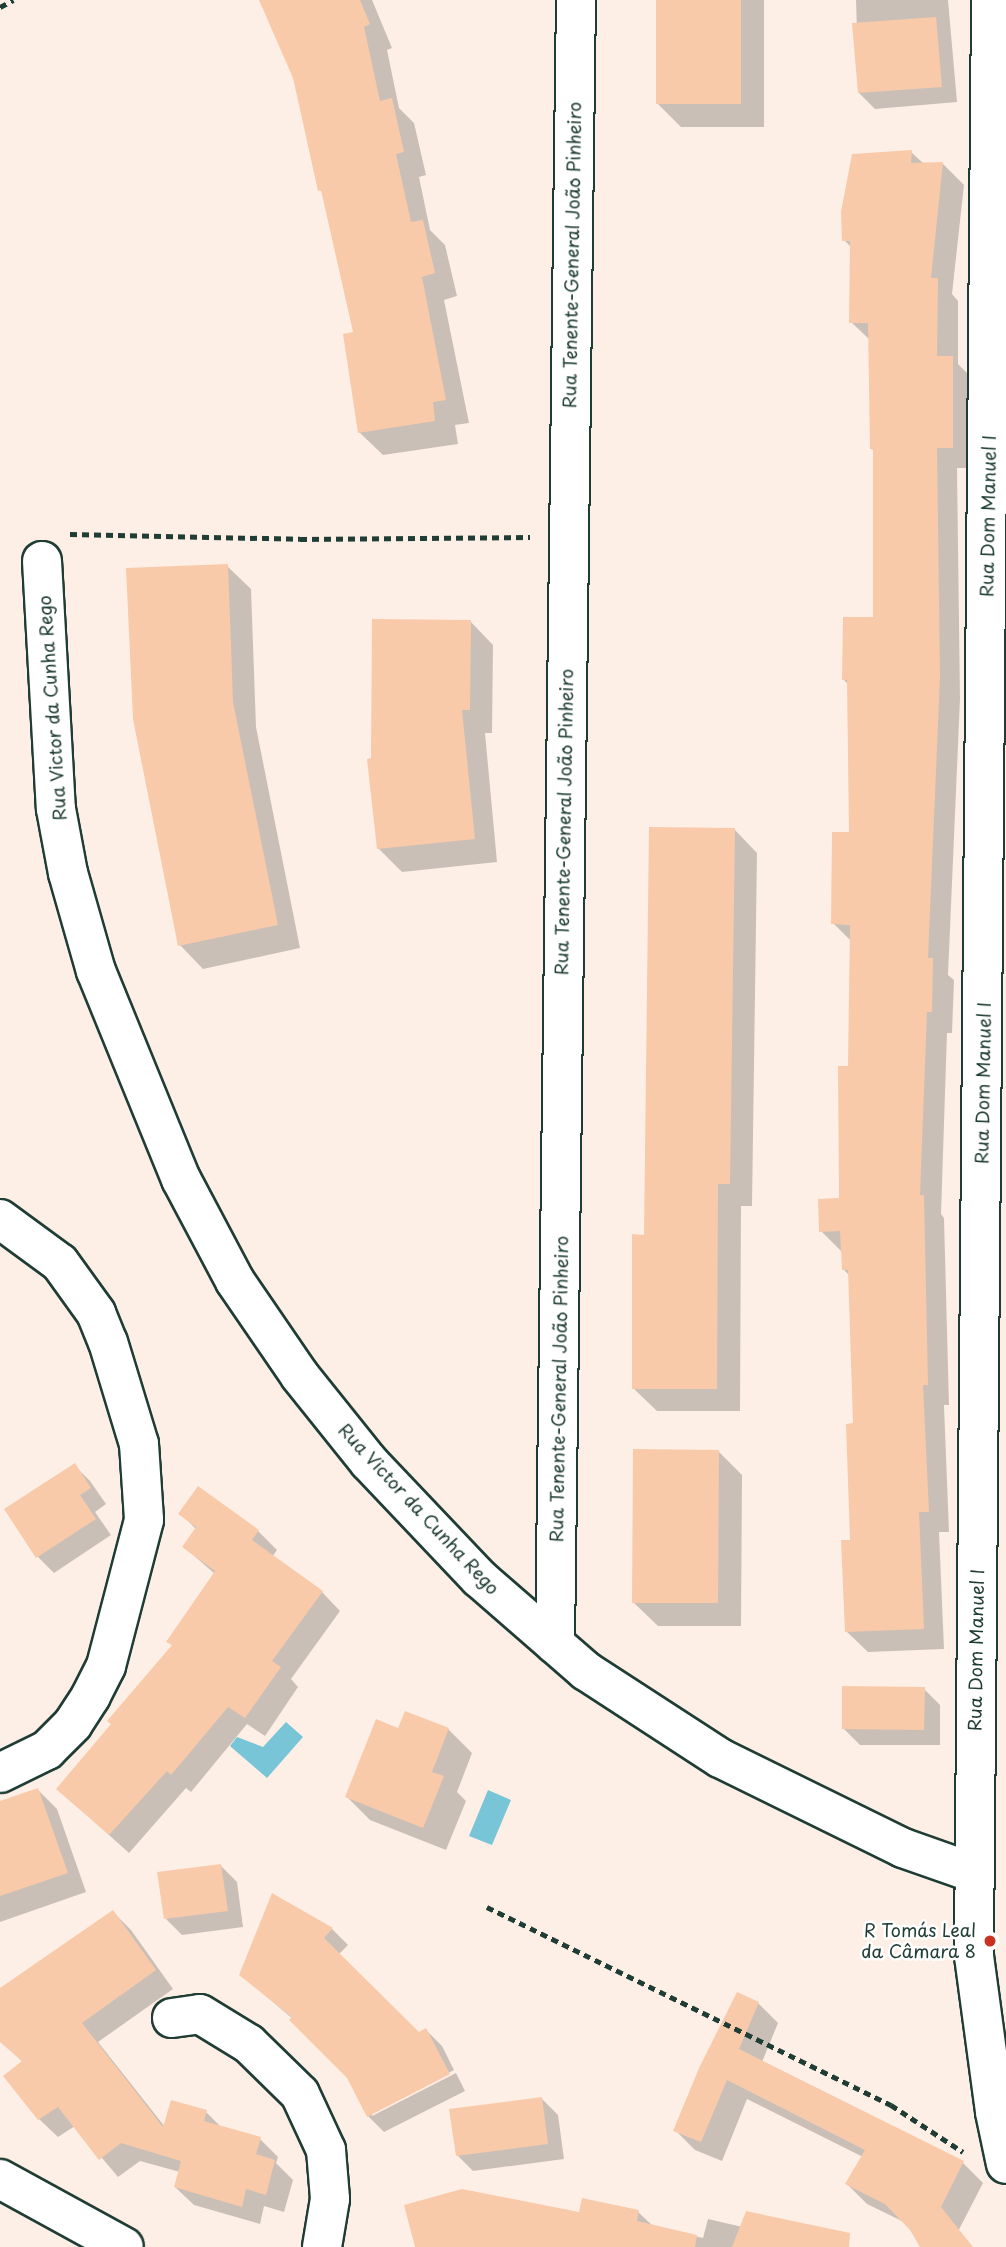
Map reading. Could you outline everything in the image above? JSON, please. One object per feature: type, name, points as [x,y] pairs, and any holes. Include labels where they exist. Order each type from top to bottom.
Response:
[{"type":"street","name":"Rua Tenente-General João Pinheiro","points":[[555,1644],[567,536],[576,0]]},
{"type":"street","name":"Rua Dom Manuel I","points":[[988,2160],[995,2112],[974,1956],[974,1873],[996,825],[998,317],[991,0]]},
{"type":"street","name":"Rua Victor da Cunha Rego","points":[[42,561],[56,809],[68,873],[96,971],[181,1179],[235,1281],[300,1376],[369,1462],[470,1568],[586,1671],[720,1758],[903,1848],[974,1873]]},
{"type":"street","points":[[0,1219],[60,1263],[96,1313],[108,1342],[139,1444],[144,1520],[106,1665],[91,1696],[73,1724],[47,1750],[0,1773]]},
{"type":"street","points":[[172,2018],[200,2014],[249,2044],[300,2094],[326,2150],[330,2199],[322,2247]]},
{"type":"street","points":[[0,2179],[124,2247]]},
{"type":"path","points":[[0,7],[13,0]]},
{"type":"path","points":[[68,534],[300,539],[567,536]]},
{"type":"path","points":[[487,1908],[891,2105],[988,2160]]},
{"type":"water","points":[[286,1722],[303,1737],[267,1778],[230,1746],[237,1737],[263,1747]]},
{"type":"water","points":[[488,1790],[511,1800],[492,1845],[469,1836]]},
{"type":"building","points":[[259,0],[360,0],[370,24],[364,27],[380,101],[392,98],[404,152],[396,154],[411,222],[423,220],[435,273],[422,277],[446,400],[433,402],[435,421],[358,433],[343,334],[353,332],[321,190],[318,191],[293,78]]},
{"type":"building","points":[[656,0],[741,0],[741,104],[656,104]]},
{"type":"building","points":[[936,17],[942,87],[858,93],[852,23]]},
{"type":"building","points":[[912,150],[911,163],[943,162],[931,278],[938,278],[937,356],[953,356],[953,448],[937,448],[940,677],[928,958],[933,958],[932,1012],[927,1012],[920,1195],[924,1195],[928,1385],[923,1385],[929,1512],[919,1512],[924,1629],[845,1632],[841,1540],[850,1540],[846,1424],[853,1423],[848,1270],[842,1270],[840,1231],[819,1232],[818,1199],[839,1198],[838,1066],[848,1066],[850,925],[831,924],[832,832],[849,832],[847,680],[842,680],[843,617],[873,617],[873,449],[870,449],[868,323],[849,323],[850,241],[842,241],[841,212],[852,154]]},
{"type":"building","points":[[228,564],[233,702],[278,925],[178,946],[133,719],[126,568]]},
{"type":"building","points":[[372,619],[471,620],[470,710],[462,710],[475,839],[377,849],[367,759],[371,758]]},
{"type":"building","points":[[649,827],[735,828],[730,1184],[718,1184],[717,1389],[632,1389],[632,1234],[644,1235]]},
{"type":"building","points":[[633,1449],[719,1450],[718,1603],[632,1603]]},
{"type":"building","points":[[75,1463],[91,1488],[80,1495],[96,1519],[36,1558],[4,1509]]},
{"type":"building","points":[[198,1486],[259,1530],[252,1540],[323,1591],[272,1661],[281,1667],[245,1718],[228,1707],[171,1775],[167,1771],[109,1835],[56,1789],[111,1724],[107,1721],[172,1645],[166,1642],[215,1571],[182,1547],[196,1527],[178,1514]]},
{"type":"building","points":[[842,1686],[925,1687],[924,1730],[842,1729]]},
{"type":"building","points":[[405,1711],[449,1728],[432,1772],[444,1776],[423,1828],[345,1797],[376,1719],[398,1728]]},
{"type":"building","points":[[38,1788],[68,1873],[0,1896],[0,1801]]},
{"type":"building","points":[[221,1864],[228,1911],[164,1919],[157,1872]]},
{"type":"building","points":[[272,1893],[333,1928],[324,1938],[419,2032],[426,2028],[450,2074],[367,2117],[347,2078],[289,2020],[292,2017],[239,1975]]},
{"type":"building","points":[[113,1910],[156,1970],[82,2023],[163,2127],[171,2100],[207,2110],[204,2121],[261,2137],[256,2154],[275,2160],[266,2195],[246,2189],[242,2207],[174,2187],[181,2161],[121,2143],[99,2160],[58,2107],[38,2120],[3,2076],[22,2061],[0,2042],[0,1988]]},
{"type":"building","points":[[737,1992],[759,2002],[739,2049],[964,2161],[941,2207],[973,2247],[920,2247],[910,2230],[885,2204],[845,2184],[865,2150],[727,2080],[701,2142],[673,2131],[699,2068]]},
{"type":"building","points":[[542,2097],[548,2144],[456,2156],[449,2109]]},
{"type":"building","points":[[462,2189],[579,2212],[582,2198],[639,2210],[637,2221],[697,2235],[695,2247],[415,2247],[404,2205]]},
{"type":"building","points":[[746,2211],[850,2233],[849,2247],[732,2247]]},
{"type":"place","name":"R Tomás Leal da Câmara 8","points":[[990,1941]]}]
